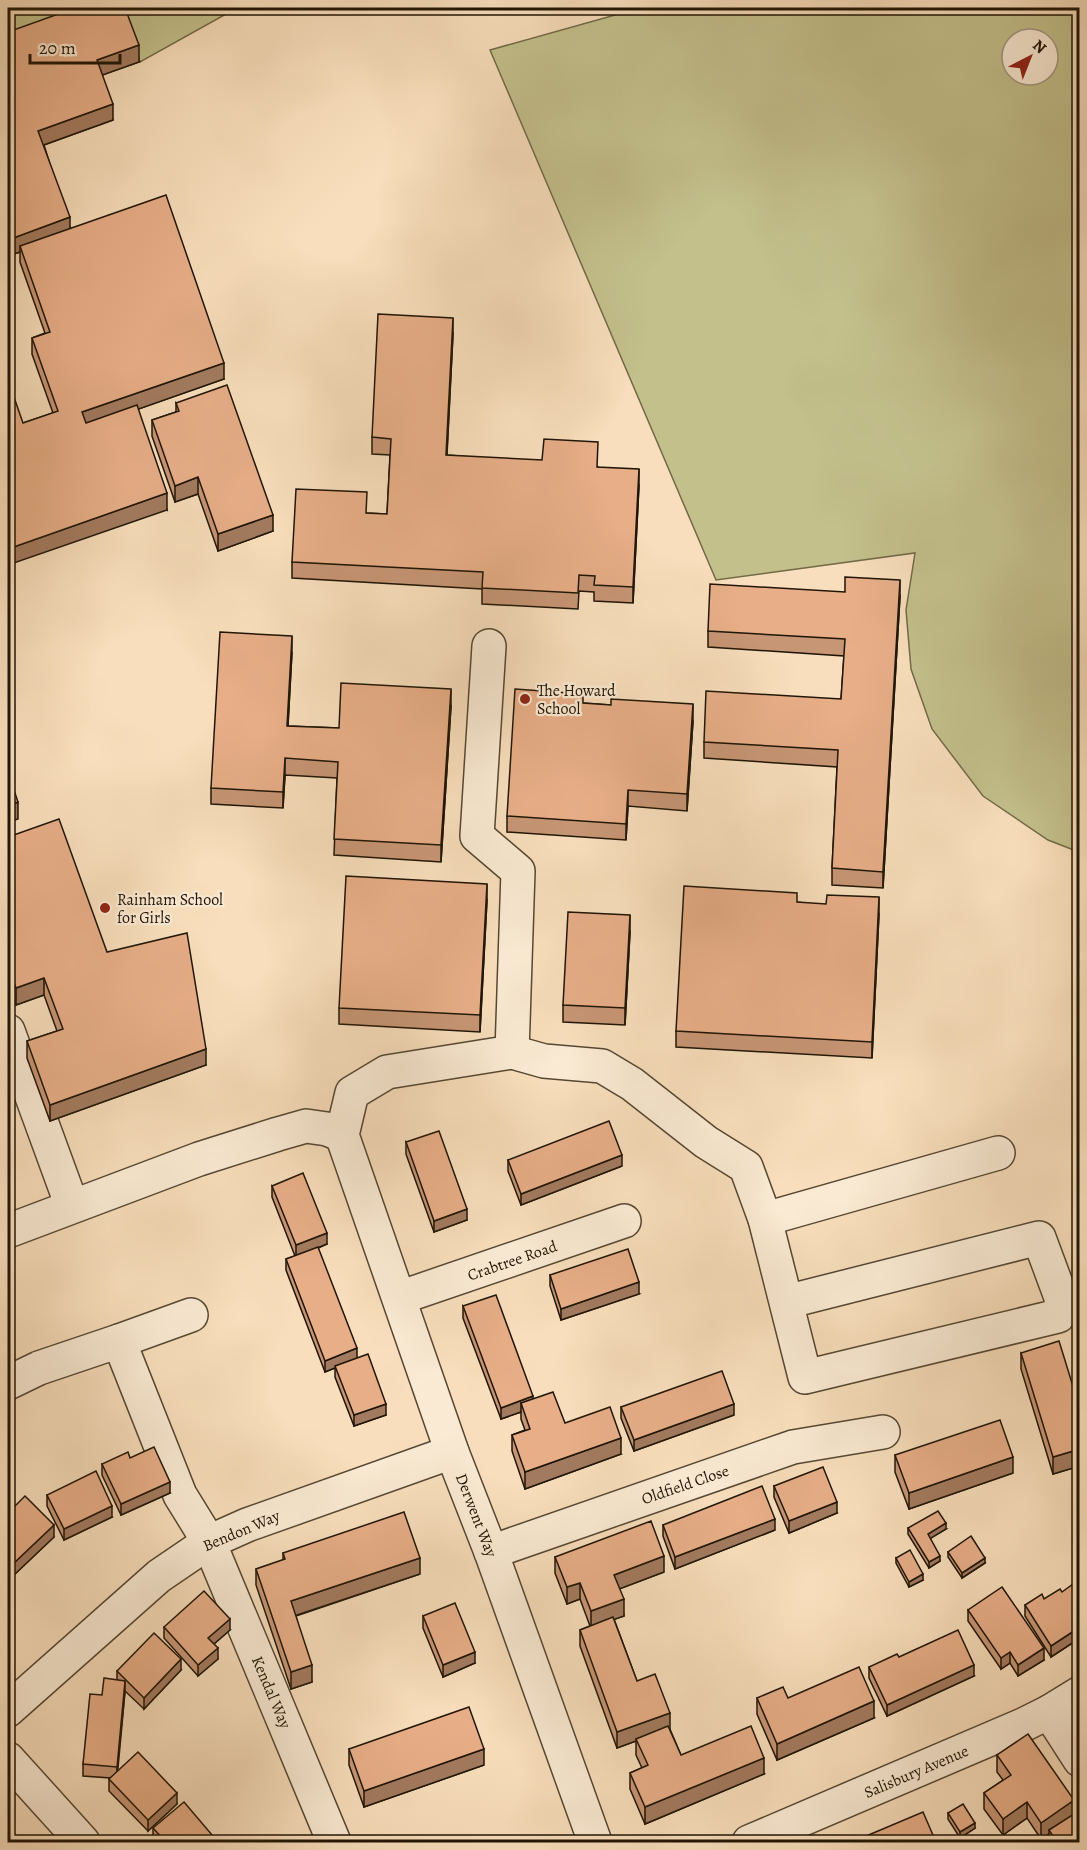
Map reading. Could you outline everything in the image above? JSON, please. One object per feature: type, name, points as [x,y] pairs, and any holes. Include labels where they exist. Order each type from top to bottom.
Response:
[{"type":"street","points":[[489,646],[477,836],[518,871],[512,1052]]},
{"type":"street","points":[[8,1031],[72,1206]]},
{"type":"street","points":[[8,1231],[199,1159],[306,1126],[327,1129],[342,1135],[352,1093],[387,1071],[512,1052],[543,1061],[602,1066],[632,1084],[706,1142],[746,1167],[765,1219],[786,1302],[805,1377],[1058,1316],[1062,1300],[1039,1238],[786,1302]]},
{"type":"street","name":"Derwent Way","points":[[342,1135],[452,1452],[491,1552],[595,1842]]},
{"type":"street","points":[[765,1219],[998,1153]]},
{"type":"street","name":"Crabtree Road","points":[[399,1298],[624,1221]]},
{"type":"street","points":[[8,1383],[39,1368],[191,1315]]},
{"type":"street","name":"Kendal Way","points":[[119,1341],[180,1495],[209,1542],[334,1842]]},
{"type":"street","name":"Oldfield Close","points":[[491,1552],[793,1447],[883,1432]]},
{"type":"street","name":"Bendon Way","points":[[8,1710],[159,1576],[209,1542],[248,1525],[452,1452]]},
{"type":"street","name":"Salisbury Avenue","points":[[749,1842],[1049,1712],[1080,1693]]},
{"type":"street","points":[[1049,1712],[1080,1760]]},
{"type":"street","points":[[8,1759],[83,1842]]},
{"type":"shaded area","points":[[8,8],[93,8],[8,39]]},
{"type":"shaded area","points":[[121,8],[237,8],[140,62]]},
{"type":"shaded area","points":[[640,8],[1079,8],[1079,852],[1048,840],[983,796],[932,729],[911,669],[906,610],[915,553],[716,580],[490,50]]},
{"type":"building","points":[[75,8],[125,8],[139,45],[97,60],[113,104],[38,131],[70,217],[8,240],[8,32]]},
{"type":"building","points":[[166,195],[224,363],[82,412],[86,423],[137,405],[167,493],[8,549],[8,380],[23,423],[58,411],[32,338],[50,332],[20,246]]},
{"type":"building","points":[[378,314],[453,318],[446,455],[542,460],[544,439],[598,442],[597,467],[639,469],[633,587],[594,585],[595,576],[579,575],[578,593],[482,588],[483,572],[292,562],[296,489],[367,492],[366,513],[387,514],[391,439],[372,437]]},
{"type":"building","points":[[227,385],[273,515],[218,534],[198,477],[175,486],[152,420],[179,411],[176,403]]},
{"type":"building","points":[[845,577],[900,580],[883,872],[832,868],[838,750],[704,742],[706,691],[841,699],[845,639],[708,631],[710,584],[845,592]]},
{"type":"building","points":[[220,632],[292,636],[287,726],[339,728],[341,683],[451,689],[441,845],[334,839],[338,762],[285,758],[283,792],[211,788]]},
{"type":"building","points":[[515,689],[583,694],[583,703],[611,705],[611,699],[693,704],[687,794],[628,790],[626,824],[507,816]]},
{"type":"building","points":[[8,772],[18,802],[8,806]]},
{"type":"building","points":[[59,819],[107,952],[187,933],[206,1049],[50,1105],[27,1041],[63,1029],[44,978],[16,988],[8,965],[8,837]]},
{"type":"building","points":[[346,876],[487,884],[480,1015],[339,1008]]},
{"type":"building","points":[[684,886],[797,893],[797,902],[826,904],[827,895],[879,897],[872,1042],[676,1031]]},
{"type":"building","points":[[568,912],[630,915],[625,1008],[563,1005]]},
{"type":"building","points":[[609,1121],[622,1155],[521,1194],[508,1160]]},
{"type":"building","points":[[439,1131],[467,1209],[434,1221],[406,1142]]},
{"type":"building","points":[[303,1173],[327,1233],[296,1245],[272,1186]]},
{"type":"building","points":[[318,1247],[357,1348],[325,1361],[286,1259]]},
{"type":"building","points":[[628,1249],[639,1282],[561,1309],[550,1275]]},
{"type":"building","points":[[496,1295],[533,1396],[501,1408],[463,1306]]},
{"type":"building","points":[[1059,1341],[1080,1409],[1080,1449],[1053,1457],[1021,1353]]},
{"type":"building","points":[[368,1354],[386,1404],[354,1415],[335,1366]]},
{"type":"building","points":[[722,1371],[734,1404],[634,1440],[621,1407]]},
{"type":"building","points":[[553,1392],[565,1423],[610,1407],[621,1438],[525,1472],[512,1435],[530,1429],[521,1403]]},
{"type":"building","points":[[1000,1420],[1013,1457],[909,1493],[895,1455]]},
{"type":"building","points":[[154,1447],[170,1482],[121,1504],[102,1464],[128,1452],[130,1458]]},
{"type":"building","points":[[823,1467],[837,1502],[789,1521],[774,1486]]},
{"type":"building","points":[[96,1471],[112,1506],[64,1529],[47,1495]]},
{"type":"building","points":[[762,1486],[775,1519],[675,1557],[663,1525]]},
{"type":"building","points":[[25,1496],[54,1525],[14,1563],[8,1556],[8,1513]]},
{"type":"building","points":[[938,1511],[946,1523],[928,1534],[940,1556],[929,1562],[908,1528]]},
{"type":"building","points":[[404,1512],[420,1558],[291,1601],[312,1665],[291,1672],[256,1569],[285,1559],[283,1553]]},
{"type":"building","points":[[651,1521],[664,1556],[614,1575],[624,1599],[591,1611],[580,1583],[567,1587],[555,1557]]},
{"type":"building","points":[[971,1536],[985,1558],[962,1573],[948,1552]]},
{"type":"building","points":[[910,1550],[923,1574],[909,1582],[896,1558]]},
{"type":"building","points":[[1073,1584],[1080,1594],[1080,1627],[1051,1646],[1025,1605],[1042,1594],[1044,1599],[1060,1589],[1062,1592]]},
{"type":"building","points":[[1002,1587],[1044,1648],[1018,1665],[1010,1652],[1001,1658],[968,1610]]},
{"type":"building","points":[[204,1591],[230,1619],[208,1638],[218,1648],[198,1665],[164,1627]]},
{"type":"building","points":[[455,1603],[475,1652],[443,1665],[423,1616]]},
{"type":"building","points":[[613,1617],[637,1681],[655,1674],[670,1713],[617,1732],[580,1630]]},
{"type":"building","points":[[958,1630],[974,1665],[887,1705],[869,1667],[897,1654],[899,1657]]},
{"type":"building","points":[[154,1633],[181,1659],[144,1698],[117,1671]]},
{"type":"building","points":[[859,1667],[874,1701],[777,1744],[757,1698],[783,1687],[788,1698]]},
{"type":"building","points":[[104,1678],[125,1681],[117,1767],[83,1764],[90,1694],[102,1695]]},
{"type":"building","points":[[469,1707],[484,1749],[364,1791],[349,1749]]},
{"type":"building","points":[[668,1726],[681,1755],[751,1726],[764,1758],[645,1807],[630,1773],[648,1765],[636,1739]]},
{"type":"building","points":[[1028,1734],[1074,1800],[1041,1823],[1027,1802],[1003,1819],[984,1793],[1011,1775],[997,1755]]},
{"type":"building","points":[[138,1752],[177,1793],[148,1820],[109,1779]]},
{"type":"building","points":[[184,1802],[218,1842],[166,1842],[153,1828]]},
{"type":"building","points":[[963,1804],[975,1823],[960,1832],[948,1813]]},
{"type":"building","points":[[923,1812],[936,1842],[852,1842]]},
{"type":"building","points":[[1077,1812],[1080,1815],[1080,1842],[1057,1842],[1049,1830]]},
{"type":"building","points":[[8,1820],[12,1820],[10,1842],[8,1842]]},
{"type":"place","name":"The Howard School","points":[[525,699]]},
{"type":"place","name":"Rainham School for Girls","points":[[105,908]]}]
